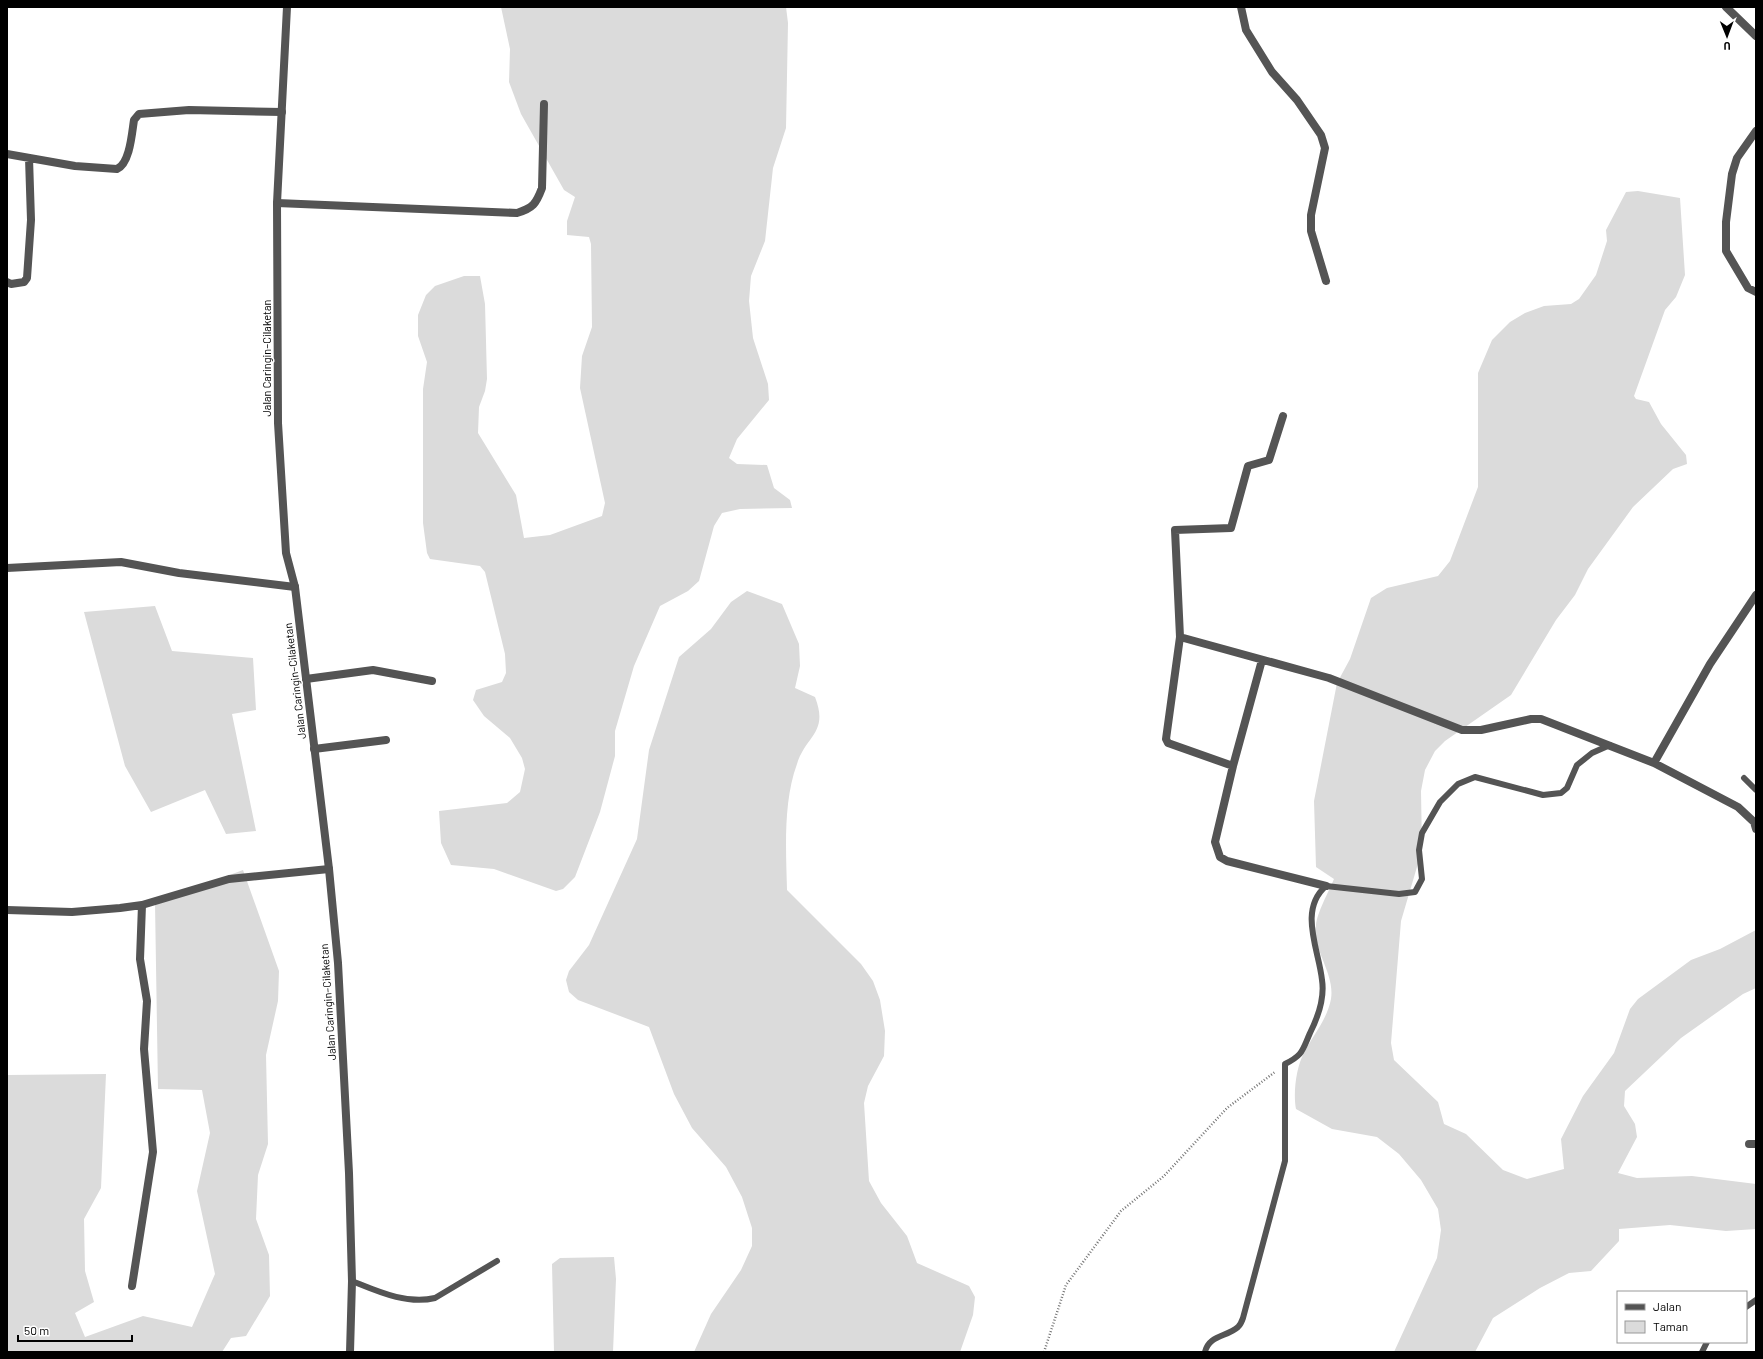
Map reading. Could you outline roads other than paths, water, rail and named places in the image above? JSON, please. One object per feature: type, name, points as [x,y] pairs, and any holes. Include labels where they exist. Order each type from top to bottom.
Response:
[{"type":"street","name":"Jalan Caringin–Cilaketan","points":[[287,7],[277,203],[278,423],[286,553],[296,587],[329,869],[338,970],[349,1173],[352,1281],[350,1352]]},
{"type":"street","points":[[1241,7],[1246,30],[1272,72],[1301,106],[1321,136],[1325,148],[1311,215],[1311,231],[1326,281]]},
{"type":"street","points":[[1726,7],[1756,36]]},
{"type":"street","points":[[277,203],[517,213],[529,209],[537,201],[542,188],[544,104]]},
{"type":"street","points":[[7,154],[75,166],[117,169],[122,167],[126,161],[134,120],[139,114],[189,110],[282,112]]},
{"type":"street","points":[[1756,131],[1737,158],[1732,174],[1726,222],[1726,251],[1748,288],[1756,292]]},
{"type":"street","points":[[7,282],[11,284],[24,282],[27,278],[31,220],[29,158]]},
{"type":"street","points":[[1233,766],[1168,743],[1166,739],[1180,637],[1175,530],[1231,528],[1248,466],[1269,460],[1283,416]]},
{"type":"street","points":[[7,568],[121,562],[179,573],[296,587]]},
{"type":"street","points":[[1654,763],[1710,664],[1756,595]]},
{"type":"street","points":[[1180,637],[1329,678],[1462,730],[1481,730],[1531,719],[1541,719],[1654,763],[1738,807],[1754,822],[1756,828]]},
{"type":"street","points":[[1262,660],[1233,766],[1215,842],[1220,857],[1227,861],[1326,886]]},
{"type":"street","points":[[306,679],[373,670],[432,681]]},
{"type":"street","points":[[314,749],[386,740]]},
{"type":"street","points":[[7,910],[72,912],[142,905],[229,879],[329,869]]},
{"type":"street","points":[[132,1286],[153,1152],[144,1049],[147,1001],[140,959],[142,905]]},
{"type":"lane","points":[[1205,1352],[1206,1347],[1214,1339],[1239,1327],[1243,1318],[1285,1161],[1285,1064],[1300,1056],[1320,1012],[1323,981],[1314,945],[1312,922],[1314,901],[1319,892],[1326,886],[1399,894],[1415,892],[1422,880],[1419,850],[1422,833],[1440,802],[1458,784],[1475,777],[1543,795],[1561,793],[1567,788],[1577,765],[1592,753],[1610,745]]},
{"type":"lane","points":[[1744,778],[1756,790]]},
{"type":"lane","points":[[352,1281],[408,1300],[426,1300],[435,1298],[497,1261]]},
{"type":"lane","points":[[1747,1306],[1756,1300]]},
{"type":"lane","points":[[1702,1352],[1706,1343]]}]
